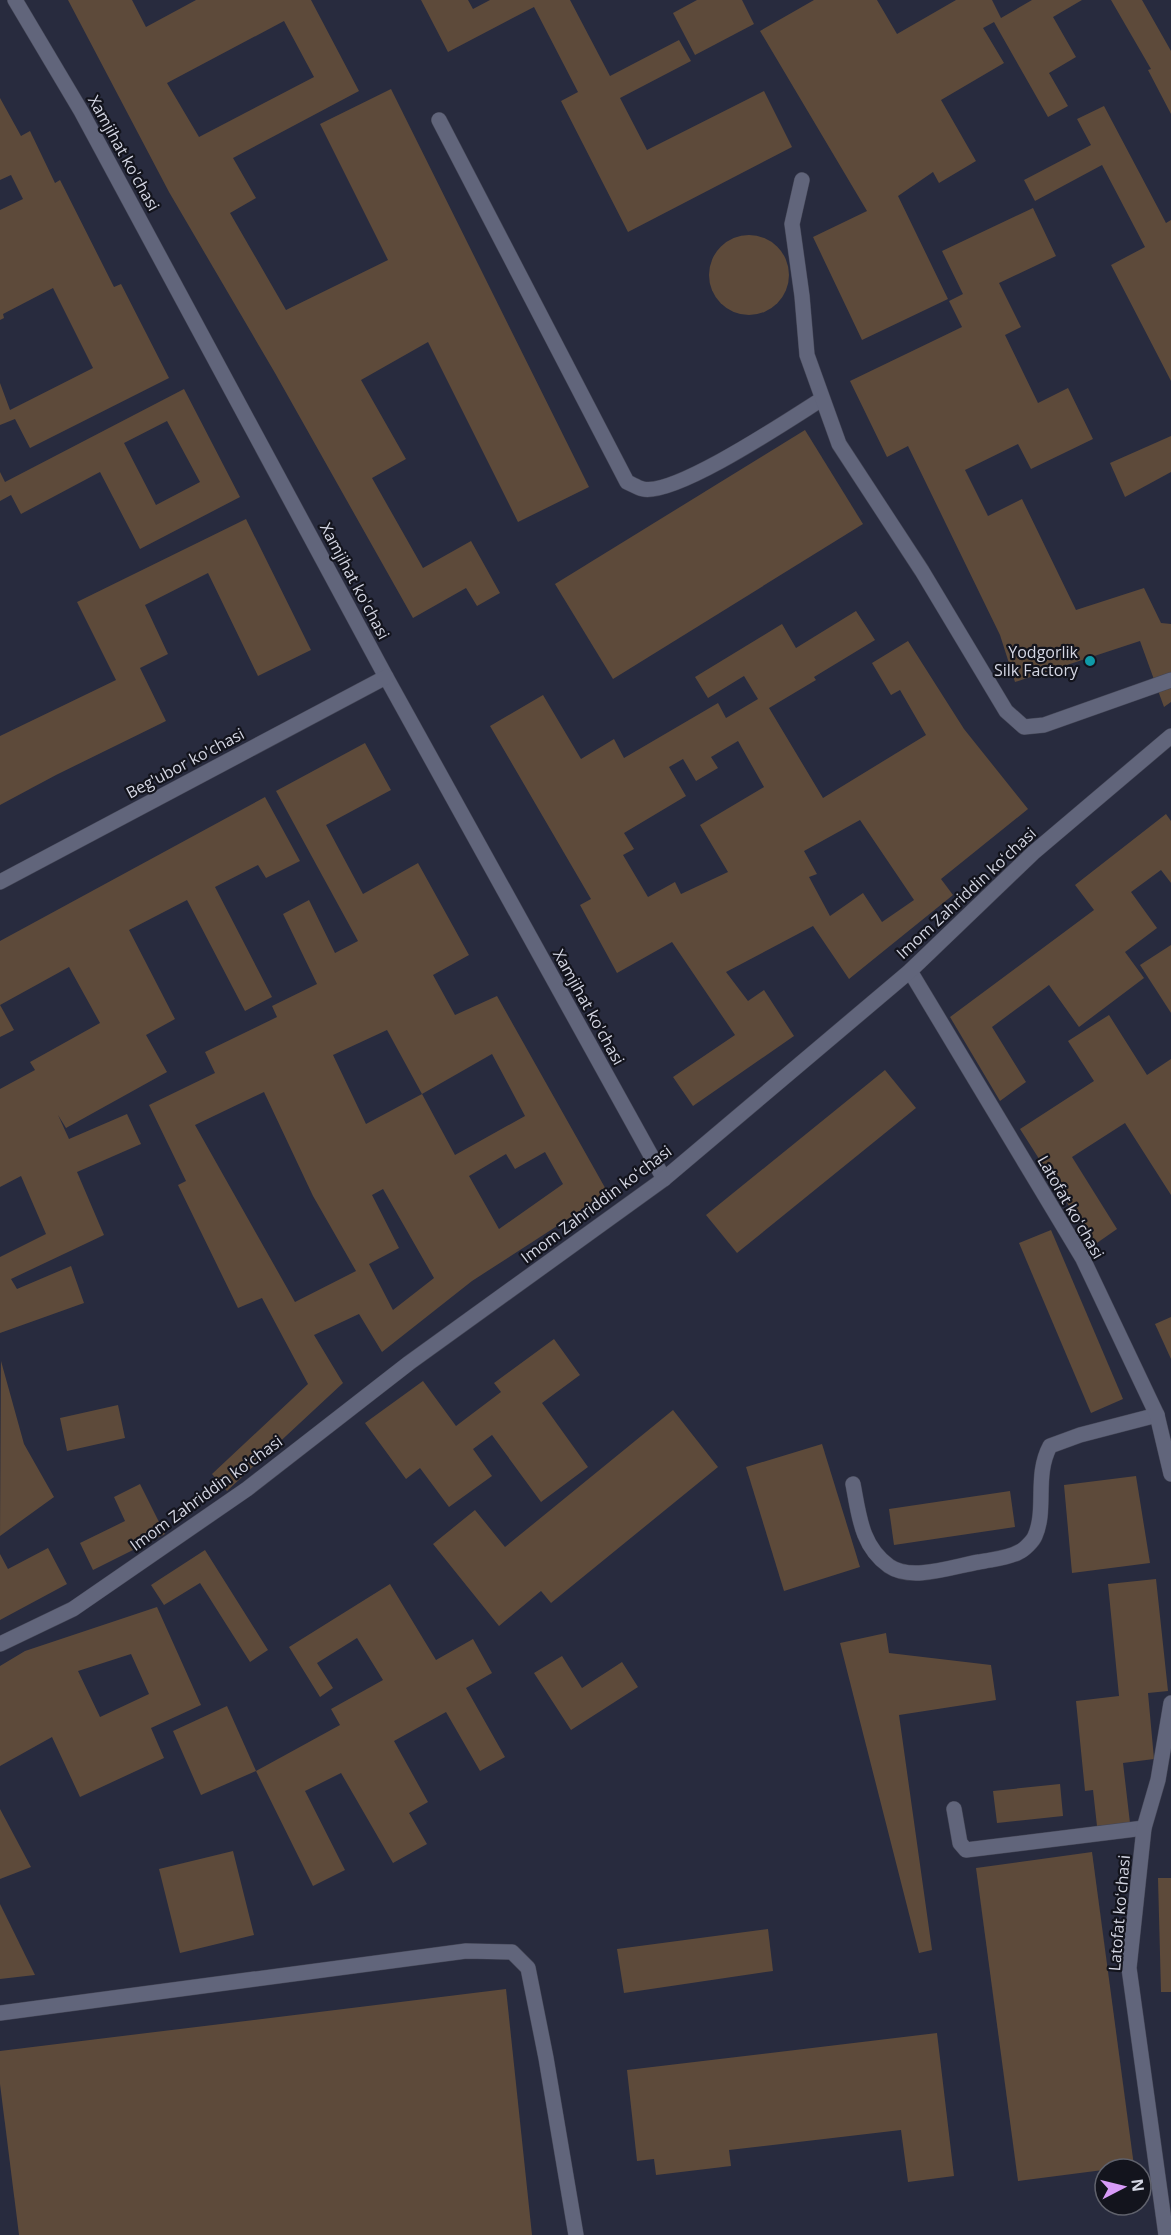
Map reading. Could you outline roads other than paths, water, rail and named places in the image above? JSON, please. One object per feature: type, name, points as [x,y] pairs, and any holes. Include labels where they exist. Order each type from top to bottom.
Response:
[{"type":"street","name":"Xamjihat ko'chasi","points":[[15,0],[81,111],[386,677],[663,1179]]},
{"type":"street","points":[[439,120],[627,482],[644,490],[666,486],[699,474],[822,399]]},
{"type":"street","points":[[802,180],[792,224],[807,355],[838,444],[922,571],[1006,711],[1024,727],[1044,725],[1171,680]]},
{"type":"street","name":"Beg'ubor ko'chasi","points":[[0,882],[386,677]]},
{"type":"street","name":"Imom Zahriddin koʻchasi","points":[[0,1644],[73,1609],[247,1489],[409,1363],[663,1179],[910,971],[1033,853],[1171,736]]},
{"type":"street","name":"Latofat koʻchasi","points":[[910,971],[1083,1259],[1157,1415],[1171,1474]]},
{"type":"street","points":[[853,1484],[860,1521],[868,1546],[896,1570],[931,1572],[1001,1558],[1021,1552],[1035,1537],[1040,1510],[1043,1460],[1050,1446],[1080,1435],[1157,1415]]},
{"type":"street","name":"Latofat koʻchasi","points":[[1166,2235],[1129,1968],[1144,1828],[1158,1780],[1171,1703]]},
{"type":"street","points":[[954,1809],[960,1843],[966,1850],[1144,1828]]},
{"type":"street","points":[[0,2013],[466,1951],[512,1952],[528,1968],[576,2235]]},
{"type":"place","name":"Yodgorlik Silk Factory","points":[[1090,661]]}]
